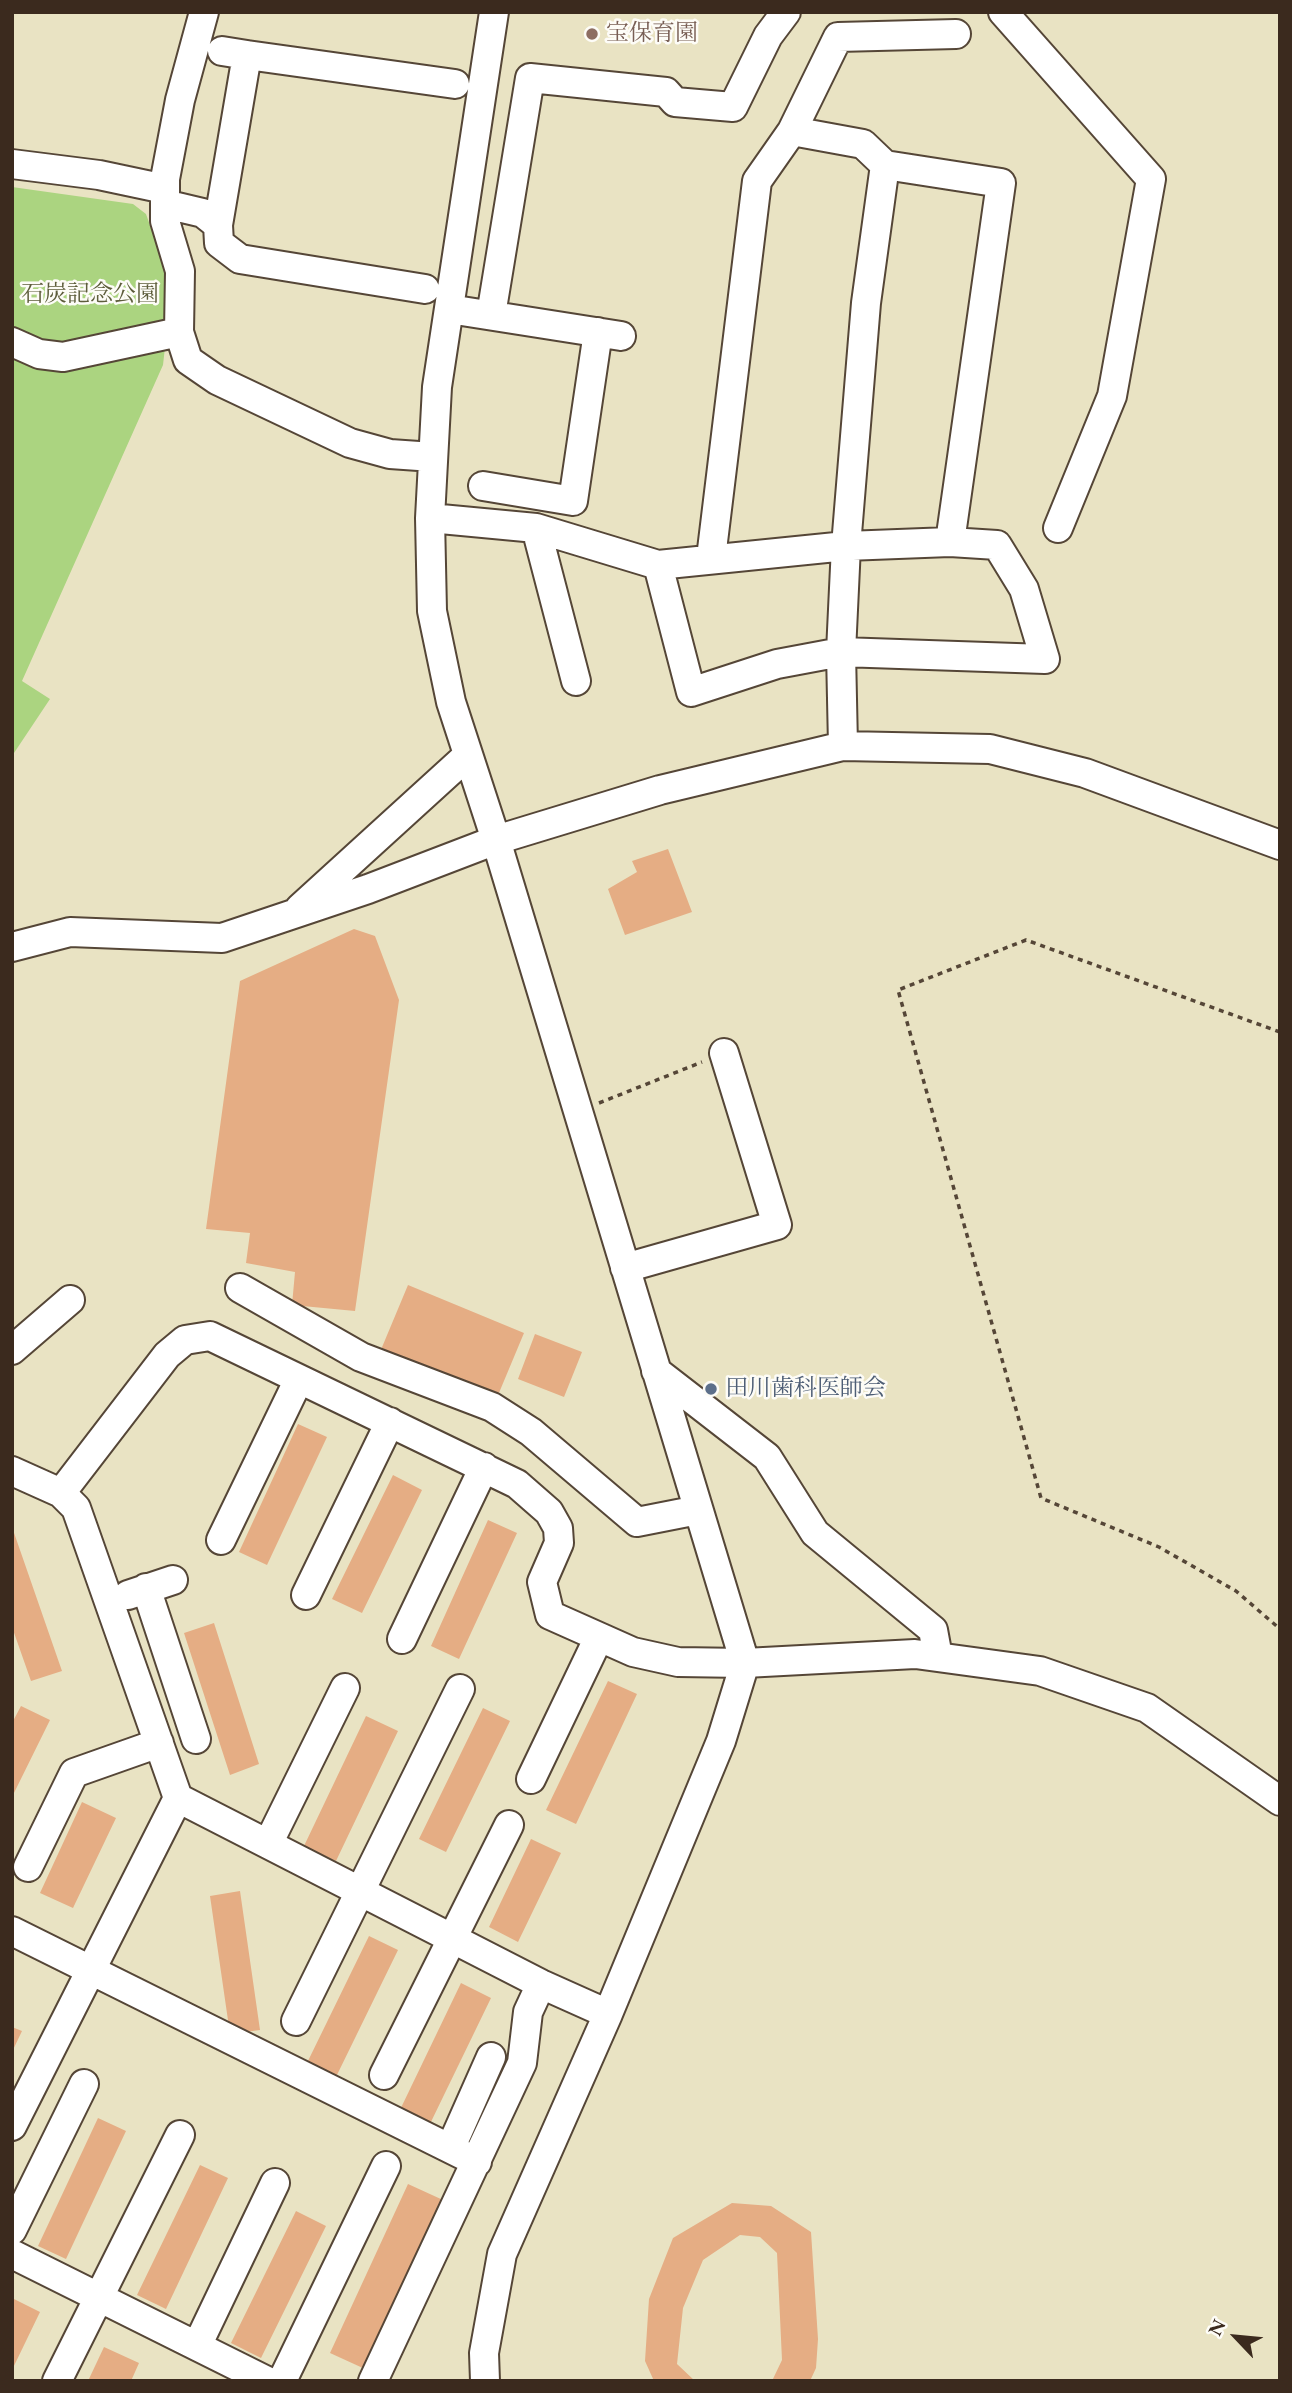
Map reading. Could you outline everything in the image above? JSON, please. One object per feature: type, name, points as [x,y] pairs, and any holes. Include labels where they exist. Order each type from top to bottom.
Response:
[{"type":"street","points":[[204,12],[180,100],[165,196],[166,221],[180,271],[179,332],[188,360],[216,380],[350,443],[390,454],[433,457]]},
{"type":"street","points":[[485,2381],[484,2353],[502,2253],[608,2014],[721,1741],[745,1663],[496,840],[451,702],[432,611],[430,518],[437,387],[495,12]]},
{"type":"street","points":[[491,315],[530,78],[666,92],[675,102],[733,107],[768,36],[786,12]]},
{"type":"street","points":[[1003,12],[1151,179],[1112,396],[1058,528]]},
{"type":"street","points":[[711,558],[757,181],[792,131],[838,37],[956,34]]},
{"type":"street","points":[[425,289],[240,259],[219,243],[218,225],[234,53],[455,84]]},
{"type":"street","points":[[792,131],[863,144],[885,165],[1000,183],[950,542]]},
{"type":"street","points":[[12,164],[99,175],[165,196],[203,212],[218,225]]},
{"type":"street","points":[[843,746],[841,652],[846,546],[866,303],[885,165]]},
{"type":"street","points":[[449,309],[609,334],[573,501],[483,486]]},
{"type":"street","points":[[12,342],[39,354],[63,357],[179,332]]},
{"type":"street","points":[[430,518],[536,528],[658,565],[846,546],[950,542],[997,545],[1024,589],[1045,659],[841,652],[777,664],[691,692],[658,565]]},
{"type":"street","points":[[536,528],[576,681]]},
{"type":"street","points":[[12,947],[69,932],[222,938],[293,915],[496,840],[665,788],[843,746],[990,749],[1085,773],[1280,845]]},
{"type":"street","points":[[293,915],[468,755]]},
{"type":"street","points":[[625,1268],[777,1224],[724,1054]]},
{"type":"street","points":[[240,1288],[361,1357],[492,1408],[531,1432],[637,1522],[698,1510]]},
{"type":"street","points":[[12,1350],[70,1300]]},
{"type":"street","points":[[61,1493],[167,1355],[185,1340],[211,1336],[517,1483],[549,1512],[558,1528],[559,1543],[542,1582],[550,1615],[633,1652],[678,1662],[745,1663],[915,1654],[1040,1671],[1147,1708],[1280,1801]]},
{"type":"street","points":[[656,1371],[767,1457],[816,1533],[933,1630],[938,1657]]},
{"type":"street","points":[[221,1540],[299,1379]]},
{"type":"street","points":[[306,1595],[390,1422]]},
{"type":"street","points":[[402,1639],[484,1467]]},
{"type":"street","points":[[12,1471],[61,1493],[76,1508],[178,1798],[541,1984],[608,2014]]},
{"type":"street","points":[[109,1601],[160,1584],[196,1739]]},
{"type":"street","points":[[531,1779],[599,1637]]},
{"type":"street","points":[[268,1844],[345,1688]]},
{"type":"street","points":[[296,2021],[460,1689]]},
{"type":"street","points":[[28,1867],[74,1773],[159,1743]]},
{"type":"street","points":[[12,2126],[178,1798]]},
{"type":"street","points":[[384,2075],[509,1825]]},
{"type":"street","points":[[12,1931],[477,2162]]},
{"type":"street","points":[[373,2381],[522,2063],[528,2011],[541,1984]]},
{"type":"street","points":[[451,2147],[491,2057]]},
{"type":"street","points":[[12,2230],[84,2084]]},
{"type":"street","points":[[57,2381],[180,2135]]},
{"type":"street","points":[[282,2381],[386,2166]]},
{"type":"street","points":[[197,2346],[275,2183]]},
{"type":"street","points":[[12,2254],[267,2381]]},
{"type":"path","points":[[1280,1031],[1026,940],[898,990],[1041,1498],[1159,1547],[1236,1591],[1280,1629]]},
{"type":"path","points":[[578,1111],[724,1054]]},
{"type":"green space","name":"石炭記念公園","points":[[12,187],[133,204],[146,214],[165,268],[170,303],[163,365],[22,681],[50,699],[12,756]]},
{"type":"building","points":[[668,849],[692,912],[625,935],[608,889],[637,872],[632,861]]},
{"type":"building","points":[[354,929],[375,936],[399,1000],[355,1311],[292,1305],[295,1272],[246,1263],[250,1233],[206,1229],[240,981]]},
{"type":"building","points":[[408,1285],[524,1333],[496,1400],[380,1352]]},
{"type":"building","points":[[535,1334],[582,1352],[564,1397],[518,1379]]},
{"type":"building","points":[[298,1424],[327,1437],[267,1565],[239,1552]]},
{"type":"building","points":[[393,1475],[422,1490],[362,1613],[332,1599]]},
{"type":"building","points":[[488,1520],[517,1533],[459,1659],[431,1646]]},
{"type":"building","points":[[12,1527],[62,1671],[31,1681],[12,1627]]},
{"type":"building","points":[[214,1623],[259,1764],[230,1775],[184,1633]]},
{"type":"building","points":[[608,1681],[637,1694],[576,1824],[546,1810]]},
{"type":"building","points":[[21,1706],[50,1720],[12,1797],[12,1723]]},
{"type":"building","points":[[483,1708],[510,1721],[446,1852],[419,1839]]},
{"type":"building","points":[[366,1716],[398,1731],[336,1861],[304,1846]]},
{"type":"building","points":[[82,1802],[116,1818],[73,1908],[40,1893]]},
{"type":"building","points":[[531,1839],[561,1853],[518,1942],[489,1927]]},
{"type":"building","points":[[240,1891],[260,2030],[230,2034],[210,1896]]},
{"type":"building","points":[[369,1936],[398,1950],[335,2079],[306,2065]]},
{"type":"building","points":[[461,1983],[491,1998],[428,2128],[398,2114]]},
{"type":"building","points":[[12,2027],[22,2031],[12,2052]]},
{"type":"building","points":[[98,2118],[126,2131],[66,2259],[38,2246]]},
{"type":"building","points":[[200,2165],[228,2178],[166,2309],[137,2295]]},
{"type":"building","points":[[408,2184],[443,2200],[365,2369],[330,2353]]},
{"type":"building","points":[[732,2203],[771,2206],[811,2232],[818,2339],[816,2368],[810,2381],[772,2381],[782,2360],[777,2253],[760,2237],[740,2235],[703,2260],[683,2308],[677,2364],[695,2381],[654,2381],[645,2361],[649,2299],[673,2238]]},
{"type":"building","points":[[296,2211],[326,2226],[261,2358],[231,2343]]},
{"type":"building","points":[[12,2298],[40,2312],[12,2370]]},
{"type":"building","points":[[104,2347],[139,2363],[131,2381],[88,2381]]},
{"type":"place","name":"宝保育園","points":[[592,34]]},
{"type":"place","name":"田川歯科医師会","points":[[711,1389]]}]
